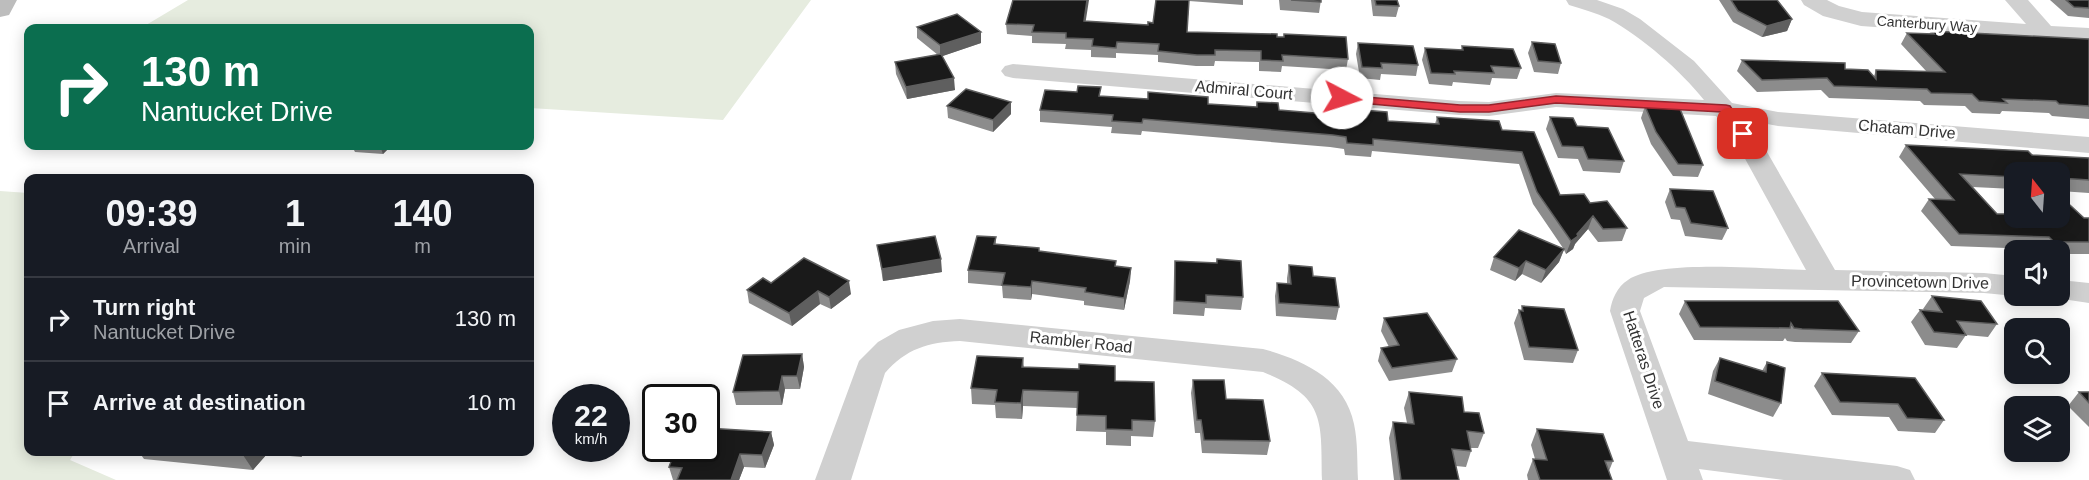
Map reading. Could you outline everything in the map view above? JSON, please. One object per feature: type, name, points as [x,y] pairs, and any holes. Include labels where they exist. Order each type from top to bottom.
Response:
[{"type":"main road","points":[[0,10],[5,0]]},
{"type":"street","points":[[1576,0],[1615,14],[1632,24],[1686,66],[1726,109],[1743,134],[1826,280]]},
{"type":"street","name":"Canterbury Way","points":[[1812,0],[1831,11],[1861,19],[2089,35]]},
{"type":"street","points":[[2016,0],[2045,32]]},
{"type":"street","name":"Admiral Court","points":[[1013,71],[1460,108],[1489,109],[1556,100],[1726,109]]},
{"type":"street","name":"Chatam Drive","points":[[1726,109],[1778,119],[2089,145]]},
{"type":"street","name":"Hatteras Drive","points":[[1680,467],[1625,311],[1627,298],[1635,288],[1647,281],[1664,277],[1826,280]]},
{"type":"street","name":"Provincetown Drive","points":[[1826,280],[2004,285]]},
{"type":"street","points":[[2070,291],[2089,293]]},
{"type":"street","name":"Rambler Road","points":[[833,480],[870,369],[898,342],[918,334],[939,330],[960,330],[1263,360],[1286,367],[1306,379],[1324,395],[1334,414],[1340,480]]},
{"type":"street","points":[[1680,467],[1897,480]]},
{"type":"shaded area","points":[[188,0],[811,0],[723,120],[534,108],[534,24],[148,24]]},
{"type":"shaded area","points":[[0,191],[24,193],[24,456],[72,456],[70,460],[116,480],[0,480]]},
{"type":"building","points":[[1013,0],[1087,0],[1084,21],[1148,25],[1148,22],[1153,23],[1156,0],[1189,0],[1187,32],[1277,34],[1277,37],[1284,37],[1284,34],[1346,37],[1348,59],[1282,55],[1283,61],[1261,60],[1261,51],[1215,50],[1215,55],[1197,55],[1158,51],[1159,44],[1117,42],[1116,48],[1092,46],[1093,39],[1066,38],[1066,33],[1032,32],[1034,25],[1006,24]]},
{"type":"building","points":[[1291,0],[1321,0],[1321,2]]},
{"type":"building","points":[[1375,0],[1397,0],[1399,6],[1376,5]]},
{"type":"building","points":[[1731,0],[1777,0],[1792,19],[1767,26],[1738,11]]},
{"type":"building","points":[[2066,0],[2089,0],[2089,8],[2074,7]]},
{"type":"building","points":[[957,14],[981,32],[940,45],[917,27]]},
{"type":"building","points":[[1931,31],[2089,39],[2089,106],[2059,104],[2056,101],[2003,99],[2007,103],[1979,101],[1972,94],[1931,93],[1927,89],[1834,86],[1827,78],[1762,80],[1742,60],[1845,63],[1845,69],[1868,70],[1876,79],[1876,70],[1945,72],[1907,33],[1934,34]]},
{"type":"building","points":[[1532,42],[1555,44],[1561,63],[1538,61]]},
{"type":"building","points":[[1358,43],[1413,46],[1418,65],[1381,63],[1382,68],[1362,67]]},
{"type":"building","points":[[1462,46],[1513,49],[1521,68],[1491,66],[1494,73],[1454,71],[1455,74],[1431,73],[1425,48],[1463,50]]},
{"type":"building","points":[[941,54],[954,78],[906,87],[895,62]]},
{"type":"building","points":[[1078,86],[1101,87],[1099,96],[1148,99],[1148,92],[1208,97],[1208,104],[1257,107],[1257,102],[1278,103],[1279,110],[1363,117],[1363,110],[1387,112],[1388,121],[1439,124],[1437,117],[1499,121],[1502,130],[1534,132],[1560,195],[1584,194],[1590,203],[1607,201],[1627,228],[1603,229],[1593,216],[1577,234],[1578,236],[1571,241],[1537,192],[1522,152],[1373,139],[1373,145],[1347,143],[1346,137],[1333,135],[1143,119],[1142,123],[1112,121],[1113,115],[1040,110],[1045,90],[1077,92]]},
{"type":"building","points":[[966,89],[1011,102],[993,120],[947,106]]},
{"type":"building","points":[[1645,106],[1680,109],[1703,165],[1678,164],[1656,132]]},
{"type":"building","points":[[1550,117],[1573,118],[1577,126],[1608,128],[1624,161],[1588,159],[1583,147],[1562,146]]},
{"type":"building","points":[[1906,145],[2028,151],[2032,155],[2089,158],[2089,180],[2070,179],[2070,162],[2004,162],[2004,176],[1960,174],[1997,214],[2004,214],[2004,228],[2070,228],[2070,205],[2084,218],[2089,218],[2089,242],[2052,240],[2049,237],[1959,234],[1929,199],[1954,200]]},
{"type":"building","points":[[1670,189],[1713,191],[1728,228],[1691,223],[1685,208],[1676,207]]},
{"type":"building","points":[[1519,230],[1564,249],[1546,270],[1526,261],[1519,268],[1494,257]]},
{"type":"building","points":[[935,236],[941,259],[882,269],[877,245]]},
{"type":"building","points":[[977,236],[996,237],[994,244],[1039,248],[1039,251],[1116,261],[1115,266],[1131,268],[1124,298],[1085,292],[1086,288],[1032,281],[1031,287],[1002,285],[1005,273],[968,270]]},
{"type":"building","points":[[804,258],[849,281],[829,297],[818,291],[789,313],[747,290],[763,278],[771,283]]},
{"type":"building","points":[[1217,259],[1241,261],[1243,297],[1206,295],[1206,303],[1175,301],[1175,261],[1217,263]]},
{"type":"building","points":[[1289,265],[1312,267],[1313,276],[1335,278],[1339,307],[1279,303],[1277,283],[1291,284]]},
{"type":"building","points":[[1932,296],[1981,301],[1997,324],[1957,321],[1966,335],[1934,332],[1920,310],[1942,312]]},
{"type":"building","points":[[1685,301],[1838,301],[1859,331],[1802,329],[1794,328],[1791,323],[1790,328],[1700,327]]},
{"type":"building","points":[[1522,306],[1564,309],[1578,350],[1529,347],[1519,310],[1523,311]]},
{"type":"building","points":[[1427,313],[1457,359],[1392,368],[1381,348],[1399,345],[1384,318]]},
{"type":"building","points":[[802,354],[797,376],[782,376],[779,391],[733,392],[743,355]]},
{"type":"building","points":[[977,356],[1023,358],[1022,367],[1079,369],[1079,364],[1115,366],[1115,381],[1154,382],[1155,421],[1132,420],[1132,430],[1106,429],[1106,416],[1077,415],[1078,392],[1023,390],[1021,403],[995,402],[997,390],[971,388]]},
{"type":"building","points":[[1720,358],[1766,372],[1767,362],[1785,368],[1781,403],[1715,381]]},
{"type":"building","points":[[1822,373],[1915,378],[1944,420],[1907,418],[1898,404],[1840,402]]},
{"type":"building","points":[[1193,380],[1224,380],[1226,399],[1263,400],[1270,441],[1204,440],[1201,420],[1197,420]]},
{"type":"building","points":[[1409,392],[1462,397],[1464,412],[1479,413],[1484,433],[1467,431],[1471,451],[1452,449],[1459,480],[1401,480],[1393,422],[1414,424]]},
{"type":"building","points":[[2079,392],[2089,392],[2089,403]]},
{"type":"building","points":[[720,429],[771,432],[762,455],[740,454],[731,480],[677,480],[682,468],[669,467],[671,462],[720,462]]},
{"type":"building","points":[[1537,429],[1603,434],[1613,461],[1605,461],[1612,480],[1540,480],[1533,459],[1547,460]]},
{"type":"route","points":[[1342,98],[1489,109],[1556,100],[1726,109],[1743,134]]}]
